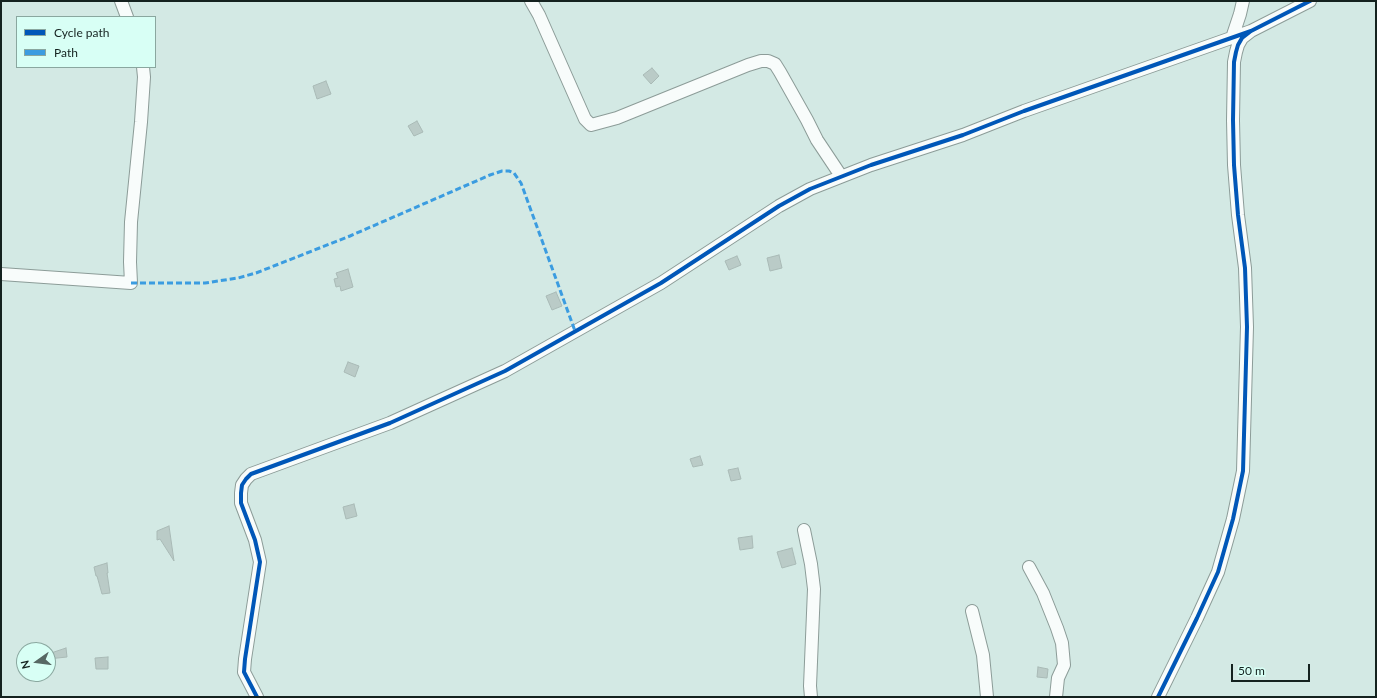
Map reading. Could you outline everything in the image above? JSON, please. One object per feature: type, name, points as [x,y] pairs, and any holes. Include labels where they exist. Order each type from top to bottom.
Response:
[{"type":"street","points":[[121,1],[127,16]]},
{"type":"street","points":[[531,1],[539,15],[585,119],[591,125],[617,118],[748,65],[761,61],[768,61],[774,64],[780,72],[817,140],[841,176]]},
{"type":"street","points":[[1232,38],[1243,1]]},
{"type":"street","points":[[257,697],[244,672],[260,562],[255,540],[241,503],[242,485],[251,474],[390,423],[506,371],[661,283],[779,206],[810,189],[841,176],[914,150],[963,135],[1031,109],[1251,31],[1310,1]]},
{"type":"street","points":[[1158,697],[1218,572],[1233,519],[1243,472],[1247,327],[1245,268],[1238,215],[1234,165],[1234,98],[1236,52],[1242,38],[1251,31]]},
{"type":"street","points":[[1,274],[131,283],[131,222],[141,122],[144,77],[143,68]]},
{"type":"street","points":[[804,530],[814,588],[810,686],[811,697]]},
{"type":"street","points":[[1029,567],[1043,593],[1062,643],[1064,665],[1058,678],[1056,697]]},
{"type":"street","points":[[972,611],[984,655],[987,697]]},
{"type":"building","points":[[652,68],[659,76],[651,84],[643,75]]},
{"type":"building","points":[[326,81],[331,94],[317,99],[313,86]]},
{"type":"building","points":[[417,121],[423,132],[414,136],[408,126]]},
{"type":"building","points":[[779,255],[782,268],[770,271],[767,258]]},
{"type":"building","points":[[737,256],[741,265],[729,270],[725,261]]},
{"type":"building","points":[[348,269],[353,287],[341,291],[340,286],[336,287],[334,279],[338,278],[336,273]]},
{"type":"building","points":[[556,292],[562,306],[552,310],[546,296]]},
{"type":"building","points":[[348,362],[359,366],[355,377],[344,372]]},
{"type":"building","points":[[700,456],[703,465],[693,467],[690,459]]},
{"type":"building","points":[[738,468],[741,479],[731,481],[728,470]]},
{"type":"building","points":[[354,504],[357,516],[346,519],[343,507]]},
{"type":"building","points":[[169,526],[174,561],[160,539],[157,540],[157,531]]},
{"type":"building","points":[[752,536],[753,548],[740,550],[738,538]]},
{"type":"building","points":[[792,548],[796,564],[782,568],[777,552]]},
{"type":"building","points":[[107,563],[110,593],[102,594],[94,567]]},
{"type":"building","points":[[66,648],[67,657],[56,658],[56,651]]},
{"type":"building","points":[[108,657],[108,669],[96,669],[95,658]]},
{"type":"building","points":[[1038,667],[1048,669],[1047,678],[1037,677]]},
{"type":"marked path","points":[[131,283],[205,283],[238,278],[256,273],[350,236],[490,175],[502,171],[509,171],[514,173],[521,183],[575,331]]},
{"type":"cycle path","points":[[1158,697],[1218,572],[1233,519],[1243,471],[1247,327],[1245,268],[1238,215],[1234,165],[1234,62],[1236,52],[1242,38],[1251,31],[1310,1]]},
{"type":"cycle path","points":[[257,697],[244,672],[260,562],[255,540],[241,503],[242,485],[251,474],[390,423],[505,371],[661,283],[779,206],[810,189],[871,165],[963,135],[1024,111],[1251,31]]}]
